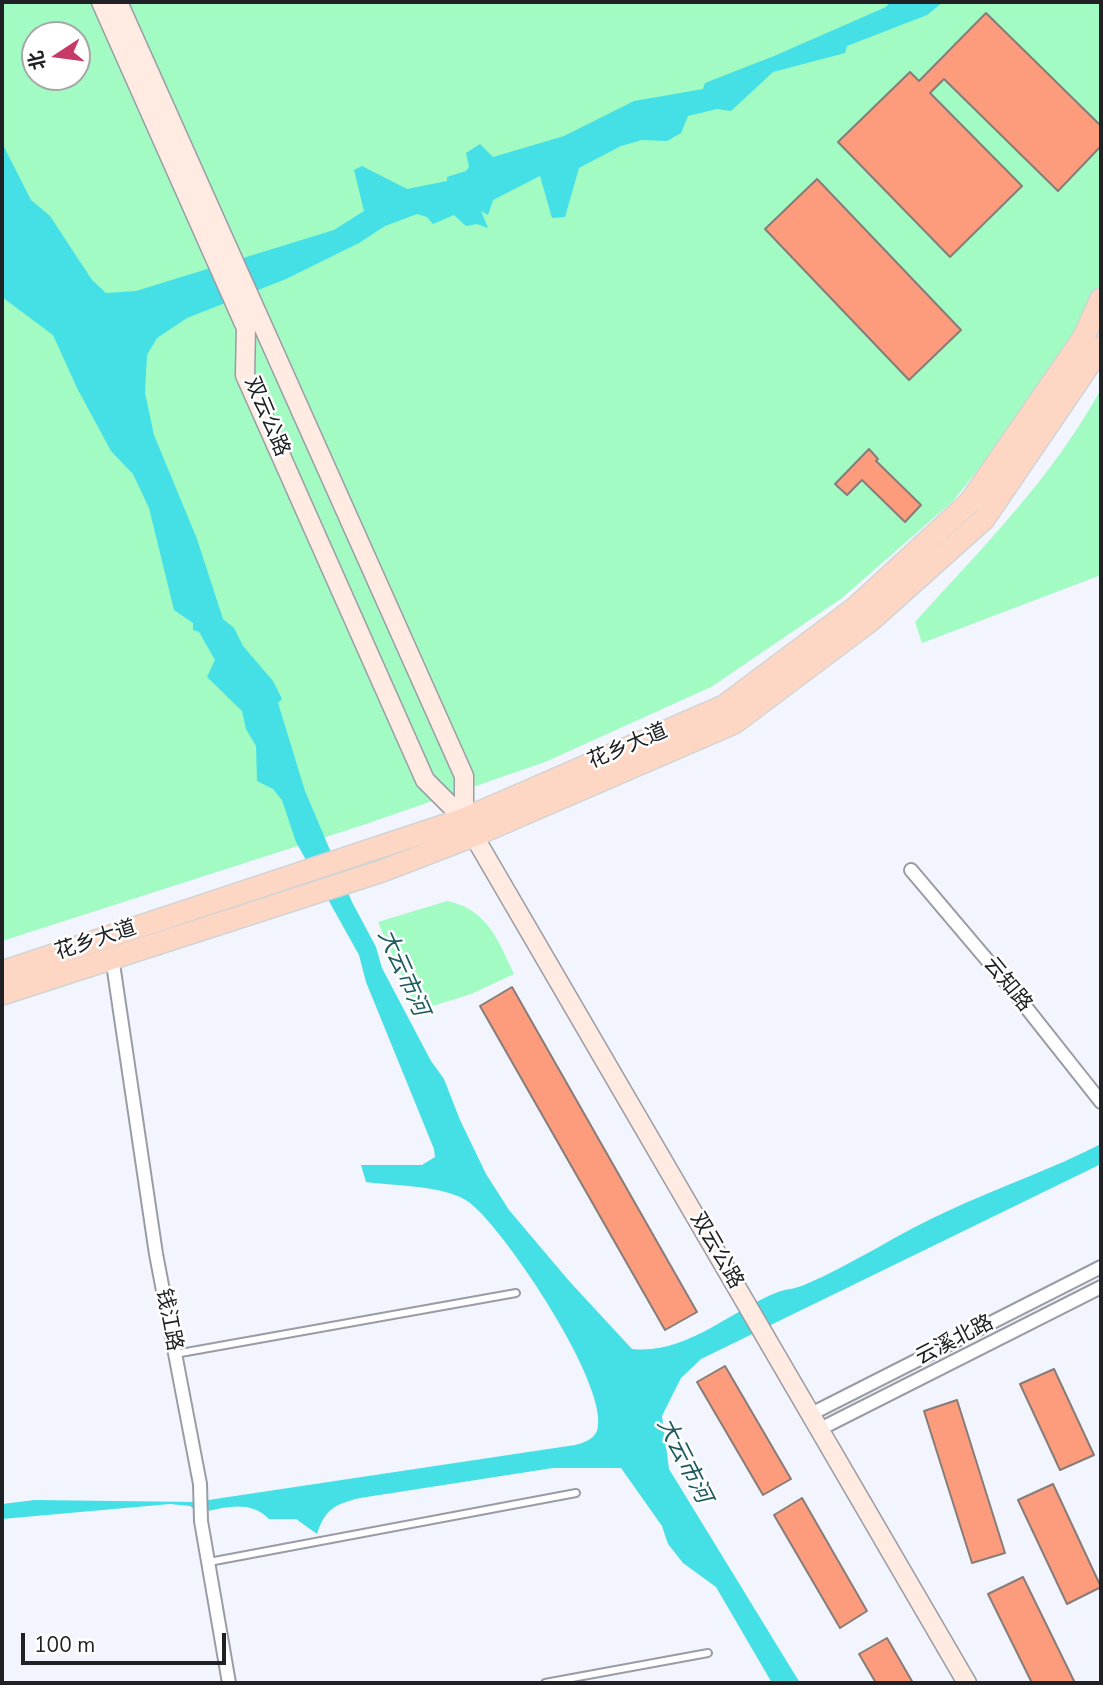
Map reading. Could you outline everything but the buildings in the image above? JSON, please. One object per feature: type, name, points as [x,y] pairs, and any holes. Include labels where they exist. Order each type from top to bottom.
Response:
[{"type":"main road","name":"花乡大道","points":[[2,994],[354,881],[724,706],[855,608],[970,502],[1084,337],[1101,299]]},
{"type":"main road","name":"花乡大道","points":[[2,972],[345,858],[469,827],[734,723],[870,621],[984,519],[1101,347]]},
{"type":"street","name":"双云公路","points":[[101,2],[464,776],[469,827]]},
{"type":"street","name":"双云公路","points":[[118,2],[219,249]]},
{"type":"street","name":"双云公路","points":[[243,303],[246,328],[245,375],[346,597],[363,643],[425,780],[469,827],[967,1683]]},
{"type":"street","name":"云知路","points":[[911,870],[1010,987],[1101,1102]]},
{"type":"street","name":"钱江路","points":[[112,957],[156,1254],[200,1484],[201,1521],[229,1683]]},
{"type":"street","name":"云溪北路","points":[[813,1422],[1101,1267]]},
{"type":"street","name":"云溪北路","points":[[813,1422],[1101,1287]]},
{"type":"lane","points":[[175,1354],[516,1293]]},
{"type":"lane","points":[[209,1562],[576,1493]]},
{"type":"lane","points":[[545,1683],[708,1653]]},
{"type":"green space","points":[[2,2],[1101,2],[1101,284],[1079,332],[997,446],[953,501],[842,598],[711,687],[545,762],[363,825],[2,941]]},
{"type":"green space","points":[[1101,389],[1101,575],[922,643],[915,622],[1039,482]]},
{"type":"green space","points":[[447,901],[461,905],[482,919],[496,938],[514,974],[471,994],[417,1011],[378,922]]},
{"type":"water","points":[[890,2],[943,2],[927,15],[847,46],[845,53],[773,72],[731,111],[717,109],[688,116],[681,133],[667,141],[642,140],[621,146],[579,168],[565,217],[552,218],[540,176],[493,200],[488,215],[481,211],[488,228],[477,224],[466,226],[454,215],[433,224],[427,217],[417,214],[385,226],[359,243],[286,279],[187,318],[157,338],[147,355],[145,393],[154,435],[197,539],[223,619],[234,628],[243,646],[273,681],[282,699],[278,703],[305,791],[352,902],[376,947],[382,968],[431,1061],[444,1079],[486,1174],[509,1210],[632,1349],[652,1349],[689,1339],[760,1300],[823,1277],[931,1219],[1101,1144],[1101,1164],[701,1359],[681,1378],[662,1416],[669,1469],[800,1683],[772,1683],[716,1587],[683,1563],[668,1544],[662,1526],[621,1468],[553,1468],[360,1498],[332,1509],[317,1534],[296,1519],[269,1519],[245,1507],[227,1507],[199,1513],[190,1506],[170,1504],[2,1519],[2,1504],[35,1500],[195,1502],[575,1445],[588,1441],[597,1431],[597,1410],[573,1348],[552,1311],[507,1244],[470,1203],[460,1197],[435,1190],[366,1182],[361,1165],[422,1165],[435,1157],[434,1149],[366,982],[359,955],[296,842],[282,800],[273,789],[257,781],[256,746],[246,729],[242,711],[207,677],[215,660],[199,632],[193,630],[193,623],[174,610],[149,508],[133,474],[111,451],[77,388],[53,335],[2,297],[2,143],[31,200],[50,216],[92,280],[106,293],[136,291],[334,230],[364,211],[354,170],[362,166],[407,189],[447,181],[447,177],[466,171],[469,167],[466,153],[480,144],[493,157],[564,136],[634,101],[703,89],[705,83],[886,7]]},
{"type":"water label","name":"大云市河","points":[[402,973]]},
{"type":"water label","name":"大云市河","points":[[683,1461]]}]
